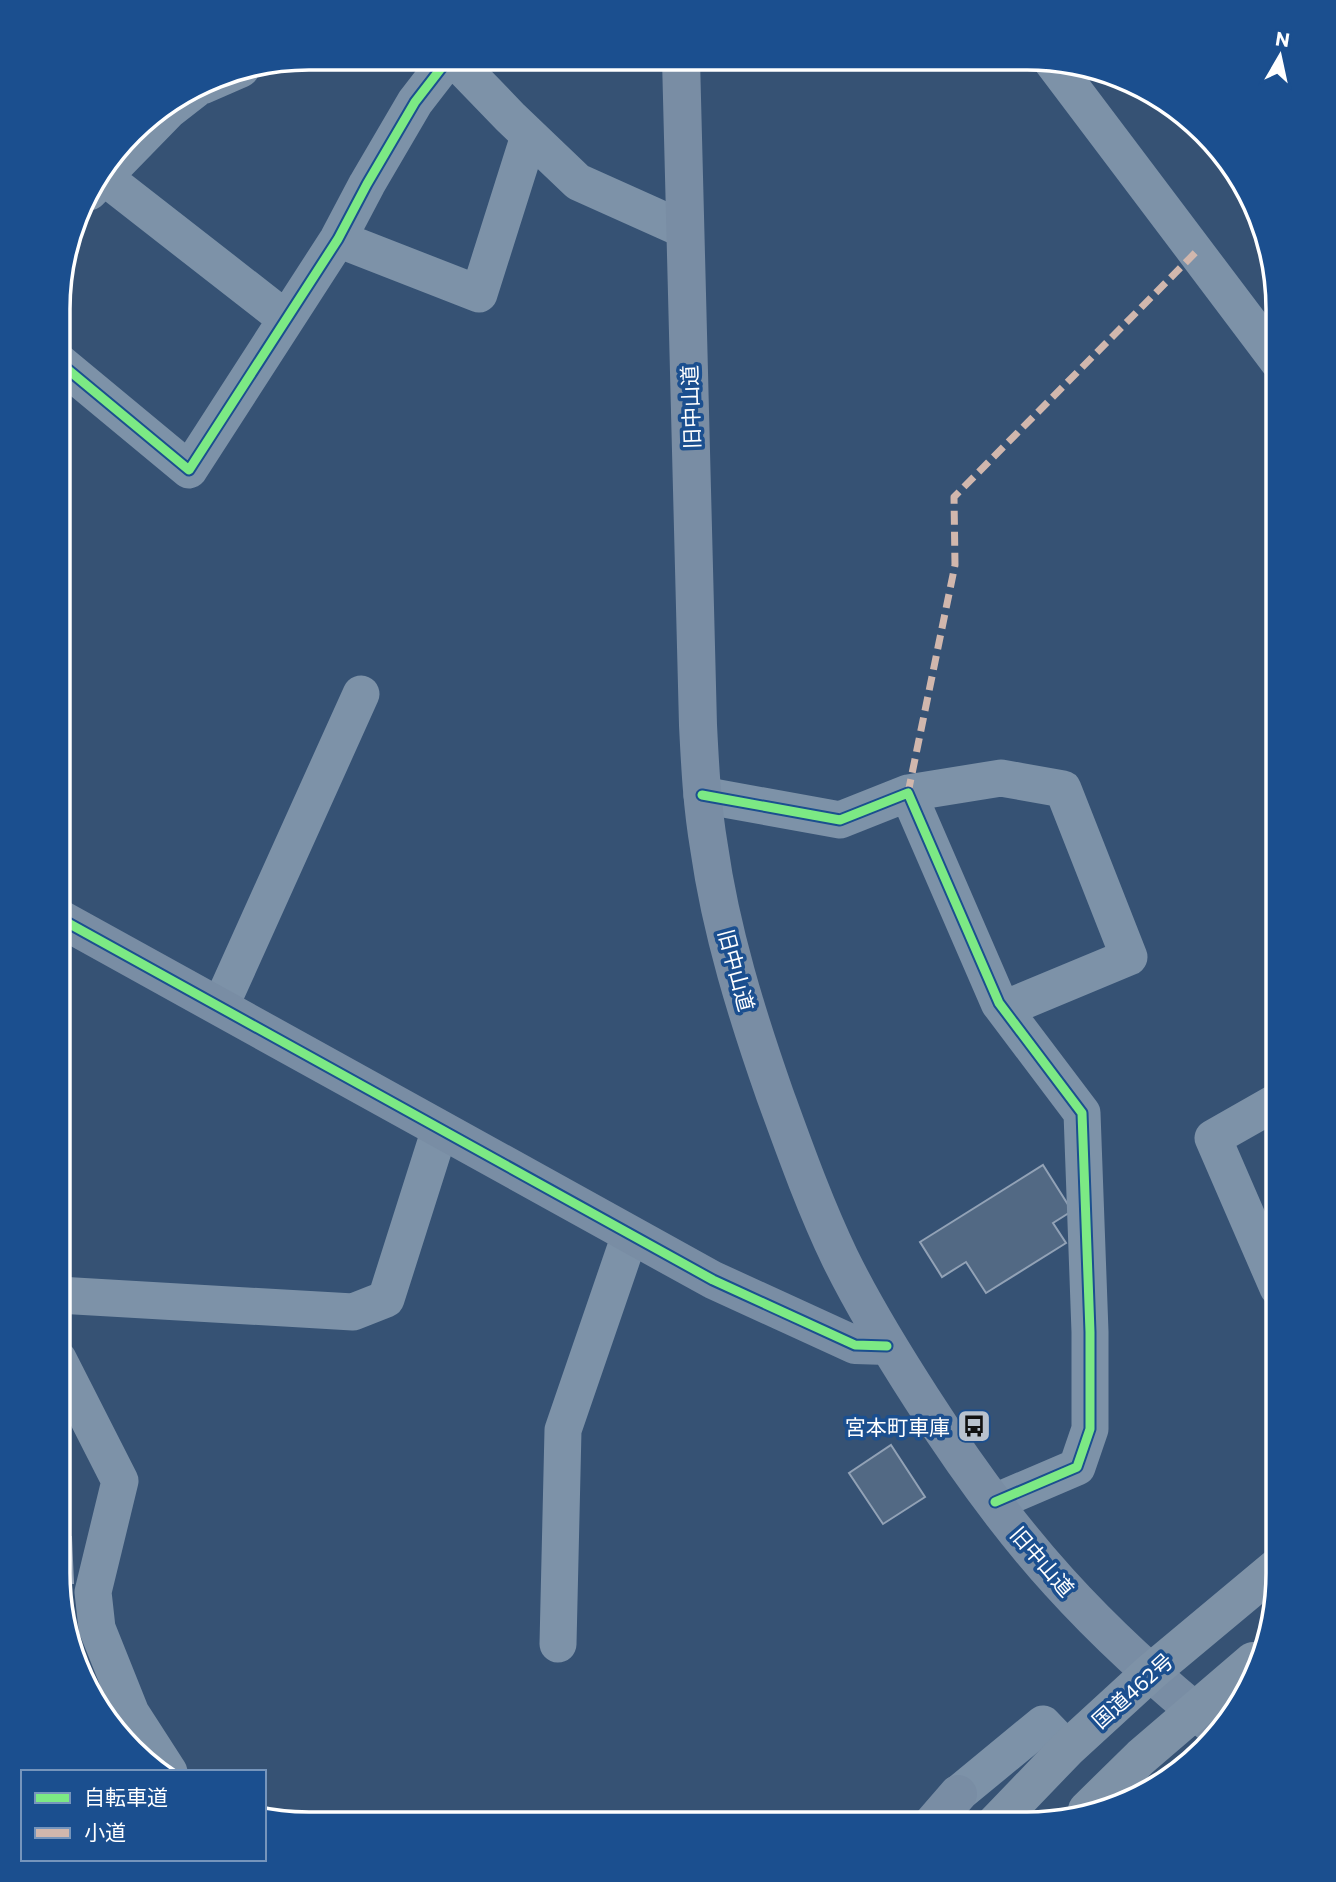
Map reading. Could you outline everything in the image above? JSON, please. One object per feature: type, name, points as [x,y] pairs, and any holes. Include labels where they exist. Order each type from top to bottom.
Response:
[{"type":"highway","name":"国道462号","points":[[1007,1812],[1067,1749],[1151,1672],[1265,1577]]},
{"type":"highway","points":[[1097,1801],[1141,1757],[1206,1720],[1243,1675]]},
{"type":"main road","name":"旧中山道","points":[[681,70],[702,795],[709,848],[728,944],[757,1043],[796,1152],[840,1257],[887,1346],[948,1439],[1057,1580],[1151,1672],[1206,1720]]},
{"type":"main road","points":[[70,924],[713,1280],[855,1345],[887,1346]]},
{"type":"main road","points":[[942,1812],[958,1794]]},
{"type":"street","points":[[70,371],[189,470],[338,239],[415,102],[441,70]]},
{"type":"street","points":[[463,70],[578,182],[685,230]]},
{"type":"street","points":[[1060,72],[1266,345]]},
{"type":"street","points":[[338,239],[479,294],[529,136]]},
{"type":"street","points":[[103,189],[286,319]]},
{"type":"street","points":[[220,1006],[361,694]]},
{"type":"street","points":[[702,795],[840,820],[908,793],[1000,778],[1063,789],[1129,957],[1004,1009]]},
{"type":"street","points":[[908,793],[999,1003],[1082,1113],[1090,1429],[1077,1467],[995,1502]]},
{"type":"street","points":[[1265,1108],[1213,1138],[1265,1259]]},
{"type":"street","points":[[70,1296],[353,1312],[386,1299],[440,1129]]},
{"type":"street","points":[[558,1644],[563,1430],[631,1235]]},
{"type":"street","points":[[70,1382],[121,1480],[93,1592],[97,1628],[131,1713],[162,1762]]},
{"type":"street","points":[[958,1794],[1043,1724],[1067,1749]]},
{"type":"building","points":[[1043,1165],[1072,1211],[1053,1223],[1066,1243],[986,1293],[966,1262],[942,1277],[920,1242]]},
{"type":"building","points":[[891,1445],[925,1497],[883,1524],[849,1473]]},
{"type":"building","points":[[70,1537],[71,1537],[73,1583],[71,1583]]},
{"type":"marked path","points":[[908,793],[955,565],[954,497],[1196,252]]},
{"type":"cycle path","points":[[70,371],[189,470],[338,239],[415,102],[440,70]]},
{"type":"cycle path","points":[[702,795],[840,820],[908,793],[999,1003],[1082,1113],[1090,1332],[1090,1429],[1077,1467],[995,1502]]},
{"type":"cycle path","points":[[70,924],[713,1280],[855,1345],[887,1346]]},
{"type":"place","name":"宮本町車庫","points":[[974,1426]]}]
